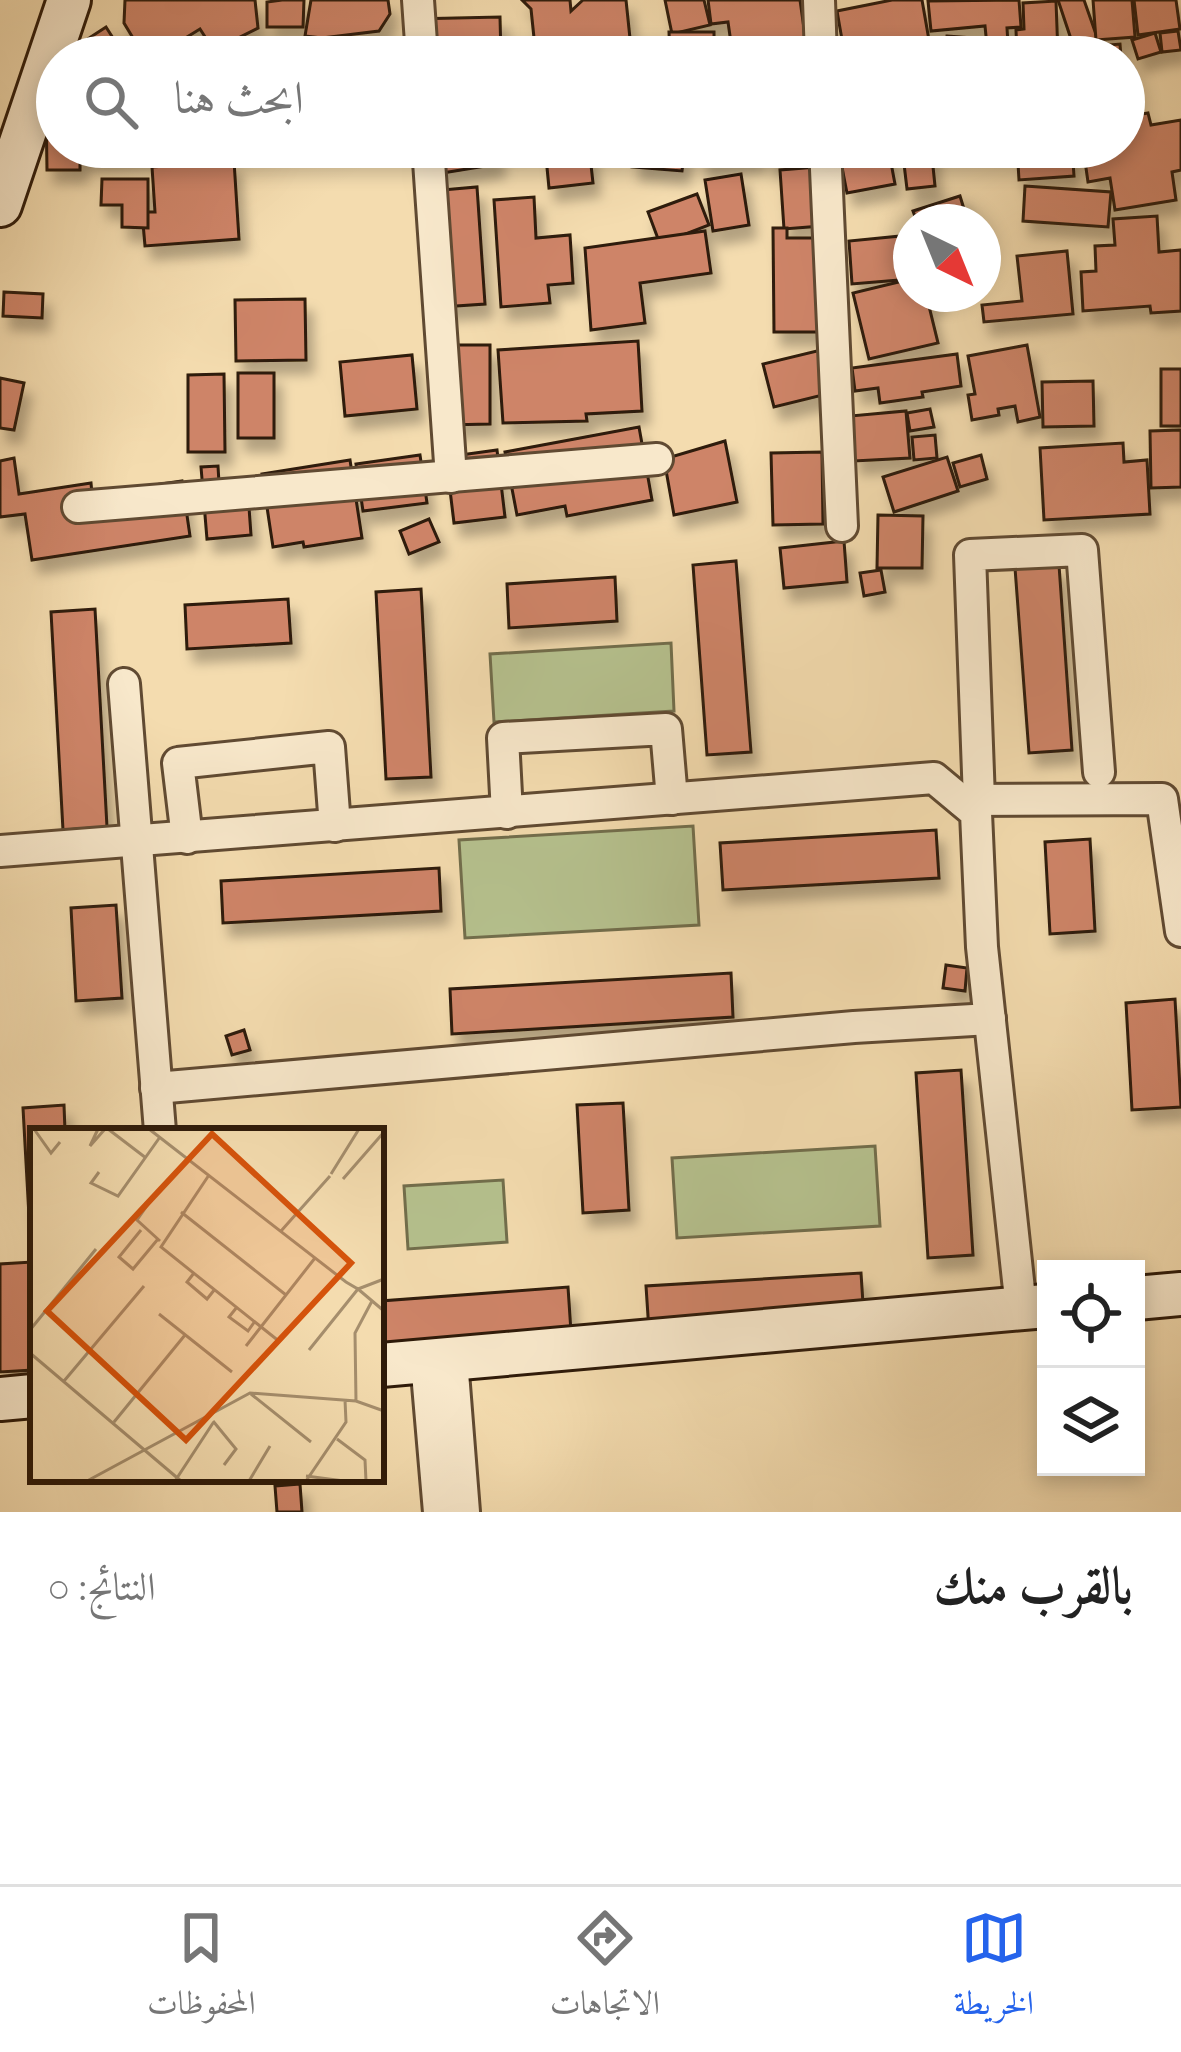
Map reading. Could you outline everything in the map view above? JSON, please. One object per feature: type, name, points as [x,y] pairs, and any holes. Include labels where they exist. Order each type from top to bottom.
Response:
[{"type":"street","points":[[57,36],[69,0]]},
{"type":"street","points":[[418,0],[421,36]]},
{"type":"street","points":[[819,0],[820,36]]},
{"type":"street","points":[[0,205],[36,98]]},
{"type":"street","points":[[429,168],[451,476]]},
{"type":"street","points":[[826,168],[842,526]]},
{"type":"street","points":[[78,507],[658,459]]},
{"type":"street","points":[[384,1365],[1034,1307],[982,947],[976,813],[970,800],[970,555],[1082,550],[1099,772]]},
{"type":"street","points":[[124,684],[160,1128]]},
{"type":"street","points":[[507,813],[503,738],[666,728],[672,800]]},
{"type":"street","points":[[187,838],[178,763],[328,747],[335,826]]},
{"type":"street","points":[[0,850],[934,778],[970,800],[1162,799],[1181,931]]},
{"type":"street","points":[[157,1088],[832,1028],[990,1019]]},
{"type":"street","points":[[1145,1297],[1181,1294]]},
{"type":"street","points":[[439,1360],[439,1512]]},
{"type":"street","points":[[439,1360],[464,1512]]},
{"type":"street","points":[[0,1399],[30,1396]]},
{"type":"green space","points":[[671,643],[674,711],[494,722],[490,654]]},
{"type":"green space","points":[[693,826],[699,925],[465,938],[459,840]]},
{"type":"green space","points":[[875,1146],[880,1226],[677,1238],[672,1158]]},
{"type":"green space","points":[[503,1180],[507,1242],[408,1249],[404,1186]]},
{"type":"building","points":[[125,0],[255,0],[258,28],[242,36],[204,36],[200,29],[189,36],[132,36],[124,23]]},
{"type":"building","points":[[304,0],[303,27],[267,27],[267,2]]},
{"type":"building","points":[[311,0],[388,0],[390,14],[379,31],[305,36]]},
{"type":"building","points":[[522,0],[570,0],[571,11],[583,0],[626,0],[630,36],[534,36],[531,9]]},
{"type":"building","points":[[665,0],[704,0],[710,25],[672,34]]},
{"type":"building","points":[[708,0],[800,0],[805,36],[730,36],[728,22],[711,24]]},
{"type":"building","points":[[892,0],[922,0],[928,36],[841,36],[837,11]]},
{"type":"building","points":[[1019,0],[1021,27],[1007,28],[1008,36],[986,36],[985,26],[931,31],[928,1]]},
{"type":"building","points":[[1058,0],[1084,0],[1097,36],[1070,36]]},
{"type":"building","points":[[1093,0],[1132,0],[1135,36],[1096,36]]},
{"type":"building","points":[[1134,0],[1176,0],[1180,29],[1138,35]]},
{"type":"building","points":[[1056,1],[1057,36],[1016,36],[1016,30],[1024,29],[1023,3]]},
{"type":"building","points":[[500,17],[500,36],[412,36],[412,19]]},
{"type":"building","points":[[1178,31],[1181,50],[1162,52],[1160,33]]},
{"type":"building","points":[[669,32],[714,32],[714,36],[669,36]]},
{"type":"building","points":[[1155,33],[1161,52],[1145,57],[1145,36]]},
{"type":"building","points":[[1145,114],[1151,125],[1181,120],[1181,170],[1172,172],[1176,200],[1115,210],[1110,178],[1088,182],[1086,168],[1145,168]]},
{"type":"building","points":[[152,168],[234,168],[239,239],[145,246],[142,212],[155,212]]},
{"type":"building","points":[[429,168],[473,168],[430,175]]},
{"type":"building","points":[[547,168],[591,168],[593,183],[549,188]]},
{"type":"building","points":[[817,168],[821,226],[784,229],[780,170]]},
{"type":"building","points":[[842,168],[892,168],[895,184],[847,193]]},
{"type":"building","points":[[904,168],[933,168],[935,186],[907,189]]},
{"type":"building","points":[[1018,168],[1073,168],[1074,176],[1019,180]]},
{"type":"building","points":[[741,174],[749,225],[713,231],[705,180]]},
{"type":"building","points":[[102,179],[148,179],[148,228],[122,227],[122,205],[101,205]]},
{"type":"building","points":[[1025,186],[1111,192],[1108,227],[1023,221]]},
{"type":"building","points":[[477,187],[485,304],[427,308],[419,192]]},
{"type":"building","points":[[697,194],[709,225],[660,244],[648,212]]},
{"type":"building","points":[[960,196],[962,204],[935,204]]},
{"type":"building","points":[[534,197],[536,238],[570,235],[573,283],[548,285],[550,303],[501,307],[494,200]]},
{"type":"building","points":[[1157,216],[1159,252],[1181,250],[1181,311],[1151,313],[1150,306],[1083,311],[1081,272],[1096,271],[1095,246],[1115,245],[1113,219]]},
{"type":"building","points":[[773,228],[787,228],[787,238],[824,238],[827,332],[774,332]]},
{"type":"building","points":[[705,231],[711,273],[640,283],[645,323],[591,330],[585,248]]},
{"type":"building","points":[[893,237],[893,281],[852,284],[849,241]]},
{"type":"building","points":[[1067,251],[1073,314],[984,322],[983,312],[1001,312],[1001,303],[1022,301],[1017,256]]},
{"type":"building","points":[[893,283],[893,312],[930,312],[938,343],[869,359],[853,293]]},
{"type":"building","points":[[4,292],[43,294],[42,318],[3,316]]},
{"type":"building","points":[[305,299],[306,360],[236,361],[235,300]]},
{"type":"building","points":[[638,341],[642,411],[586,414],[587,421],[503,423],[498,350]]},
{"type":"building","points":[[444,345],[490,345],[490,424],[445,425]]},
{"type":"building","points":[[1027,345],[1040,417],[1018,422],[1015,406],[998,409],[999,415],[972,420],[968,395],[975,394],[968,356]]},
{"type":"building","points":[[821,350],[831,393],[774,407],[763,364]]},
{"type":"building","points":[[957,354],[961,386],[880,403],[878,388],[855,391],[852,368]]},
{"type":"building","points":[[412,355],[417,409],[345,416],[340,362]]},
{"type":"building","points":[[1161,369],[1181,369],[1181,426],[1161,426]]},
{"type":"building","points":[[238,373],[274,373],[274,438],[238,438]]},
{"type":"building","points":[[224,374],[225,452],[188,452],[188,375]]},
{"type":"building","points":[[0,378],[24,383],[14,430],[0,428]]},
{"type":"building","points":[[1093,381],[1094,426],[1043,427],[1042,382]]},
{"type":"building","points":[[930,409],[934,427],[910,431],[907,413]]},
{"type":"building","points":[[906,411],[910,458],[854,461],[850,416]]},
{"type":"building","points":[[639,427],[652,500],[567,516],[565,506],[517,515],[505,452]]},
{"type":"building","points":[[1181,430],[1181,487],[1151,488],[1150,431]]},
{"type":"building","points":[[935,435],[937,458],[914,460],[912,437]]},
{"type":"building","points":[[725,441],[737,502],[674,515],[664,459]]},
{"type":"building","points":[[1123,443],[1124,462],[1147,460],[1150,514],[1044,520],[1040,448]]},
{"type":"building","points":[[497,450],[505,517],[454,523],[446,457]]},
{"type":"building","points":[[822,452],[823,524],[773,525],[771,453]]},
{"type":"building","points":[[420,455],[427,503],[363,511],[356,464]]},
{"type":"building","points":[[981,455],[987,479],[960,487],[953,463]]},
{"type":"building","points":[[947,457],[958,491],[894,512],[883,477]]},
{"type":"building","points":[[14,458],[19,494],[91,483],[92,494],[182,481],[190,536],[32,560],[25,514],[0,517],[0,461]]},
{"type":"building","points":[[350,460],[362,538],[273,547],[262,474]]},
{"type":"building","points":[[218,466],[219,483],[247,480],[251,535],[207,539],[201,467]]},
{"type":"building","points":[[878,515],[923,516],[922,568],[877,568]]},
{"type":"building","points":[[429,519],[439,542],[409,554],[400,531]]},
{"type":"building","points":[[844,541],[847,582],[784,588],[780,548]]},
{"type":"building","points":[[736,561],[751,752],[707,755],[693,565]]},
{"type":"building","points":[[1059,565],[1072,750],[1029,753],[1015,568]]},
{"type":"building","points":[[881,570],[885,592],[864,596],[860,573]]},
{"type":"building","points":[[615,577],[617,621],[509,628],[507,584]]},
{"type":"building","points":[[421,589],[431,777],[386,779],[376,592]]},
{"type":"building","points":[[288,599],[291,643],[187,649],[185,605]]},
{"type":"building","points":[[95,609],[107,827],[63,830],[51,612]]},
{"type":"building","points":[[936,830],[939,878],[723,890],[720,843]]},
{"type":"building","points":[[1090,839],[1095,931],[1050,934],[1045,842]]},
{"type":"building","points":[[439,868],[441,911],[223,923],[221,881]]},
{"type":"building","points":[[116,905],[122,998],[76,1001],[71,908]]},
{"type":"building","points":[[946,965],[967,968],[965,991],[943,988]]},
{"type":"building","points":[[731,973],[733,1017],[452,1034],[450,989]]},
{"type":"building","points":[[1175,999],[1181,1107],[1132,1110],[1126,1003]]},
{"type":"building","points":[[244,1030],[250,1050],[232,1055],[226,1036]]},
{"type":"building","points":[[961,1070],[973,1255],[928,1258],[916,1073]]},
{"type":"building","points":[[623,1103],[629,1210],[583,1213],[577,1105]]},
{"type":"building","points":[[64,1105],[65,1128],[30,1128],[29,1216],[23,1108]]},
{"type":"building","points":[[30,1262],[30,1370],[0,1372],[0,1264]]},
{"type":"building","points":[[861,1273],[864,1319],[649,1331],[646,1286]]},
{"type":"building","points":[[568,1287],[571,1332],[384,1346],[384,1301]]},
{"type":"building","points":[[300,1484],[302,1512],[277,1512],[275,1486]]}]
